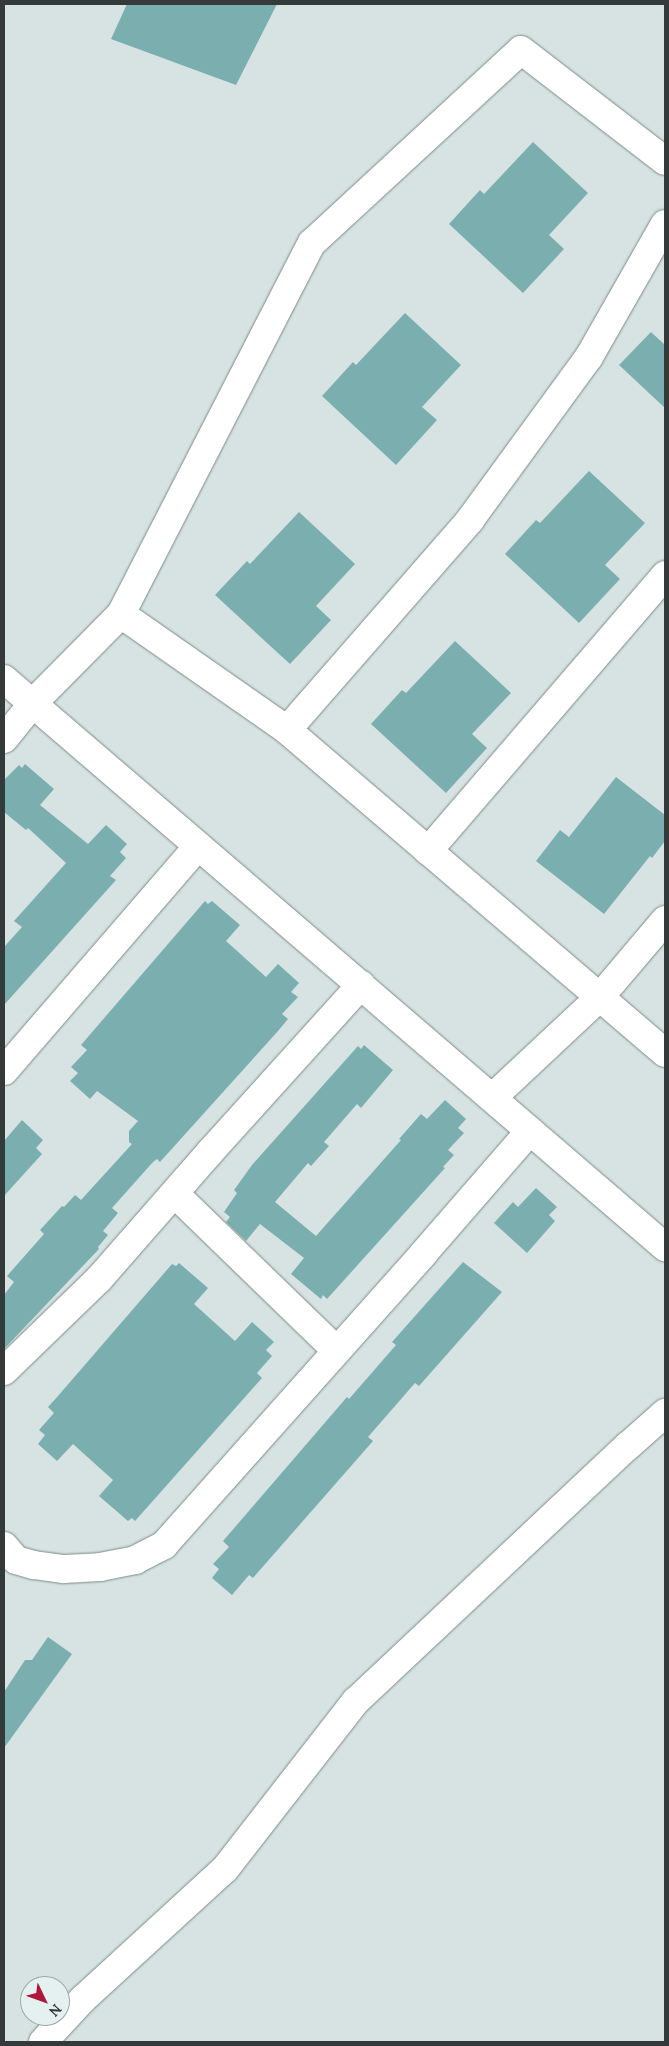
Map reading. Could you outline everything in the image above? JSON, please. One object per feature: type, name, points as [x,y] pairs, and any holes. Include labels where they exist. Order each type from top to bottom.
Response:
[{"type":"lane","points":[[4,739],[32,703],[121,614],[312,243],[521,50],[665,161]]},
{"type":"lane","points":[[287,730],[470,520],[588,357],[665,224]]},
{"type":"lane","points":[[428,851],[665,575]]},
{"type":"lane","points":[[121,614],[287,730],[665,1053]]},
{"type":"lane","points":[[4,679],[665,1247]]},
{"type":"lane","points":[[4,1071],[198,846]]},
{"type":"lane","points":[[492,1098],[600,997],[665,920]]},
{"type":"lane","points":[[4,1372],[99,1279],[210,1151],[361,986]]},
{"type":"lane","points":[[8,1561],[64,1569],[100,1566],[135,1560],[164,1545],[530,1131]]},
{"type":"lane","points":[[174,1194],[336,1350]]},
{"type":"lane","points":[[43,2042],[83,1999],[225,1869],[356,1701],[628,1446],[665,1414]]},
{"type":"building","points":[[127,4],[277,4],[236,85],[111,39]]},
{"type":"building","points":[[533,142],[588,193],[549,235],[564,249],[523,293],[449,224],[480,190],[484,194]]},
{"type":"building","points":[[405,313],[461,365],[422,407],[437,420],[396,465],[322,396],[353,362],[356,365]]},
{"type":"building","points":[[651,332],[665,345],[665,408],[619,365]]},
{"type":"building","points":[[589,471],[645,523],[605,565],[620,579],[579,623],[505,554],[536,520],[540,523]]},
{"type":"building","points":[[299,512],[355,564],[316,606],[331,620],[290,664],[215,595],[247,561],[250,564]]},
{"type":"building","points":[[455,641],[511,693],[472,734],[487,748],[446,793],[371,724],[402,690],[406,693]]},
{"type":"building","points":[[25,764],[54,789],[40,805],[88,844],[106,825],[127,844],[120,852],[126,858],[110,876],[116,880],[4,1005],[4,947],[22,927],[14,921],[66,863],[28,828],[26,830],[4,812],[4,778],[19,765],[22,768]]},
{"type":"building","points":[[616,777],[665,815],[665,841],[652,858],[650,856],[604,914],[536,861],[560,830],[569,837]]},
{"type":"building","points":[[205,901],[208,904],[212,901],[240,925],[226,941],[266,977],[278,964],[299,983],[291,992],[298,997],[282,1014],[288,1019],[278,1031],[160,1162],[157,1159],[153,1162],[112,1208],[118,1213],[103,1231],[108,1235],[98,1247],[99,1249],[4,1349],[4,1295],[14,1282],[7,1276],[44,1234],[40,1230],[62,1206],[64,1207],[75,1195],[81,1200],[132,1144],[129,1142],[129,1131],[138,1121],[97,1091],[90,1099],[70,1081],[78,1073],[71,1067],[87,1050],[81,1045]]},
{"type":"building","points":[[364,1045],[393,1070],[361,1108],[357,1104],[324,1142],[329,1146],[311,1166],[308,1163],[275,1202],[316,1236],[401,1140],[399,1139],[421,1114],[427,1119],[445,1100],[466,1119],[458,1128],[464,1133],[448,1150],[454,1155],[443,1167],[445,1168],[327,1299],[323,1295],[321,1299],[291,1274],[304,1258],[260,1224],[246,1241],[226,1222],[230,1217],[224,1212],[237,1193],[234,1190],[252,1165],[358,1046],[361,1049]]},
{"type":"building","points":[[22,1120],[43,1140],[36,1148],[42,1154],[4,1196],[4,1141]]},
{"type":"building","points":[[536,1188],[557,1207],[549,1215],[555,1221],[527,1253],[494,1223],[513,1202],[518,1207]]},
{"type":"building","points":[[463,1262],[502,1292],[419,1386],[415,1383],[368,1437],[373,1441],[253,1578],[249,1575],[232,1595],[212,1578],[219,1569],[213,1564],[229,1547],[223,1541],[347,1397],[349,1399],[396,1345],[392,1342]]},
{"type":"building","points":[[179,1263],[208,1288],[194,1304],[235,1341],[252,1322],[274,1342],[266,1350],[272,1356],[257,1373],[262,1378],[135,1521],[132,1518],[128,1521],[99,1496],[113,1480],[73,1444],[57,1461],[38,1444],[45,1435],[39,1430],[54,1413],[48,1407],[172,1264],[176,1266]]},
{"type":"building","points":[[48,1637],[72,1654],[4,1748],[4,1692],[25,1660],[32,1660]]}]
